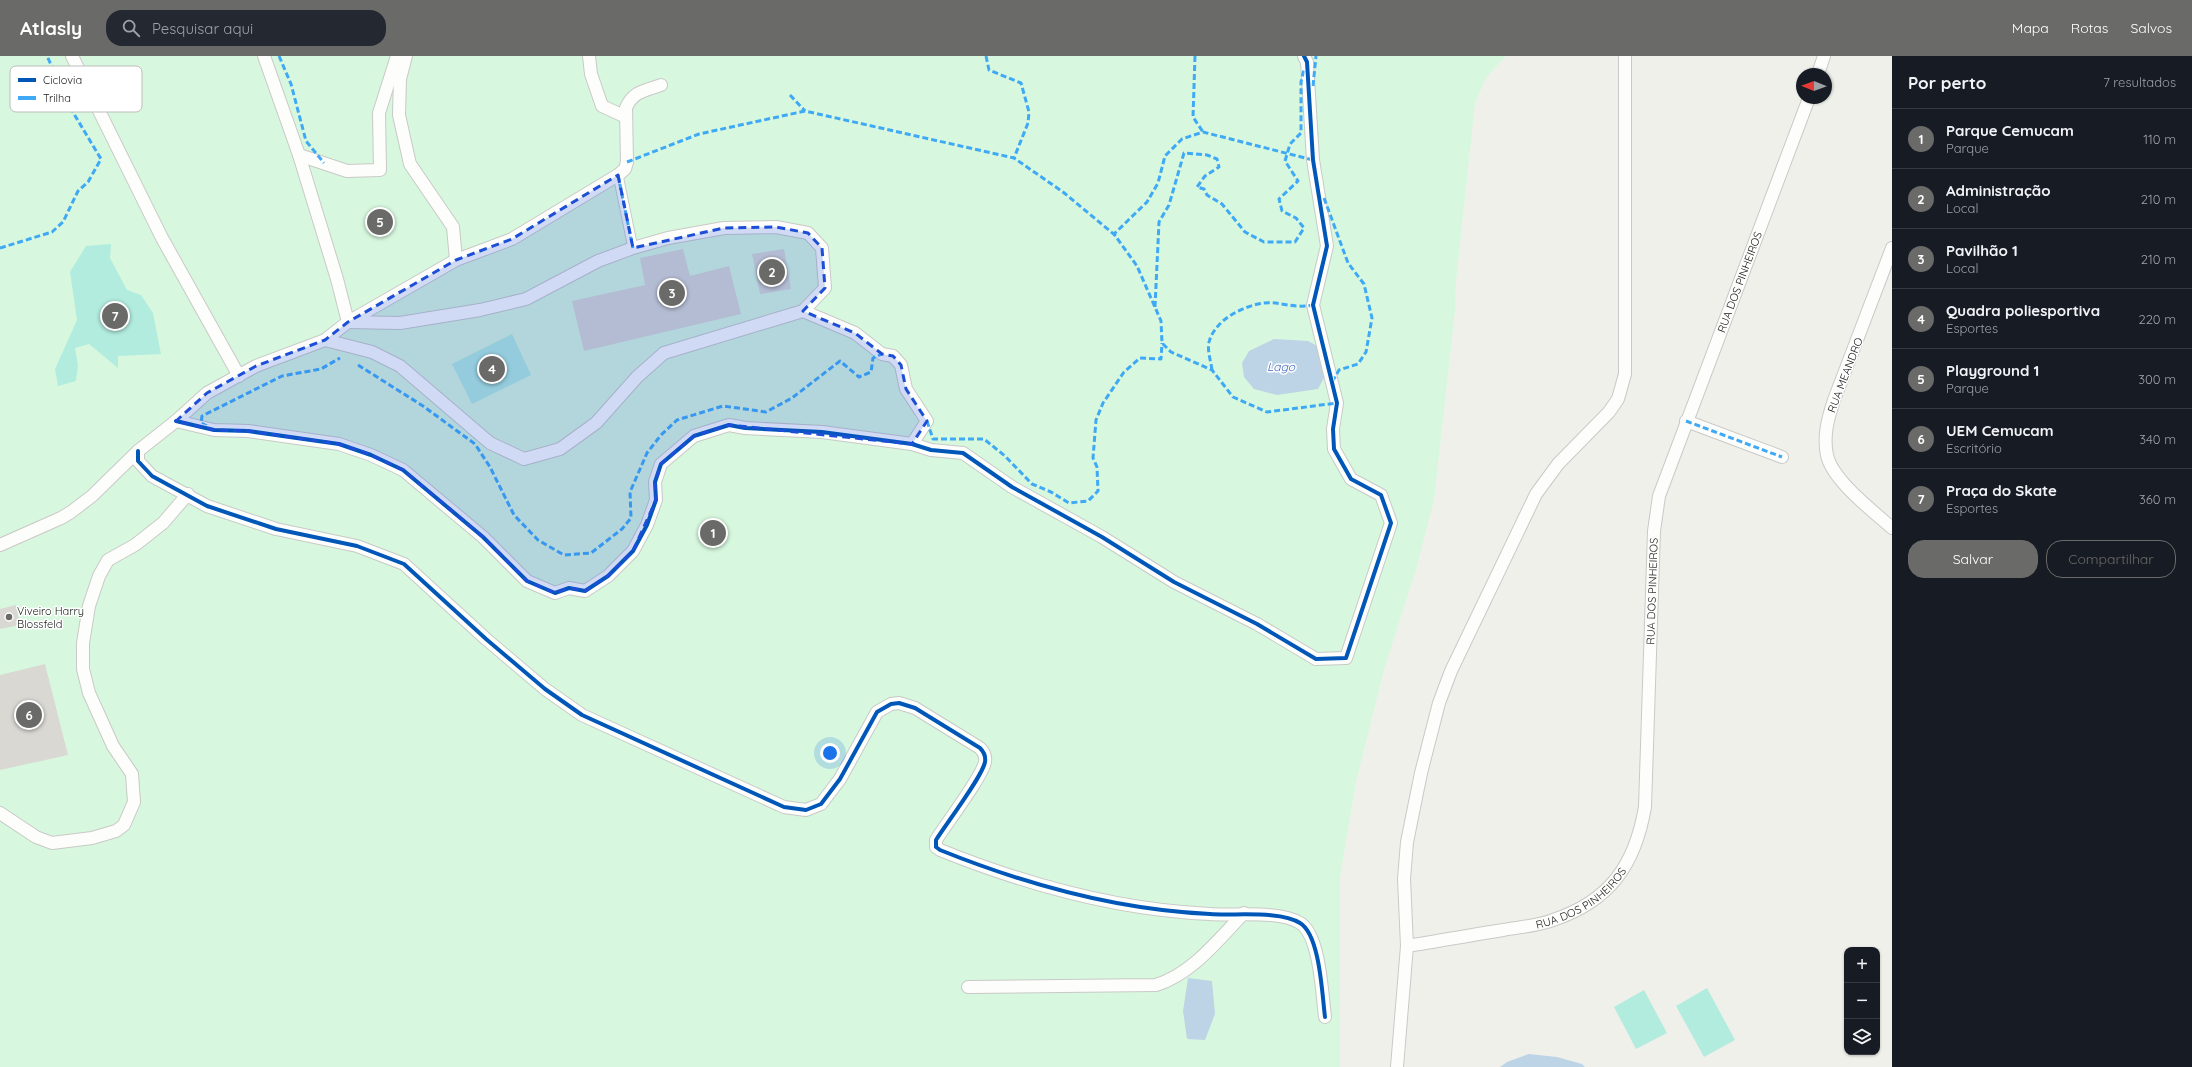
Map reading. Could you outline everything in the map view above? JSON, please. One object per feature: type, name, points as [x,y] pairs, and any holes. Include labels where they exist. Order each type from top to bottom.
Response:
[{"type":"street","points":[[72,56],[77,66]]},
{"type":"street","points":[[264,56],[299,155],[337,279],[348,322]]},
{"type":"street","points":[[299,155],[347,171],[380,170],[379,113],[397,56]]},
{"type":"street","points":[[406,56],[400,79],[399,115],[410,164],[453,227],[456,260]]},
{"type":"street","points":[[588,56],[591,74],[602,106],[626,117]]},
{"type":"street","points":[[176,421],[214,430],[248,430],[339,444],[371,455],[403,470],[483,537],[526,581],[555,593],[569,588],[584,591],[608,576],[633,551],[647,525],[656,500],[655,482],[661,464],[694,436],[729,425],[745,428],[822,432],[912,444],[931,450],[963,453],[1012,487],[1102,537],[1174,582],[1257,624],[1316,659],[1346,658],[1391,523],[1381,495],[1351,479],[1334,449],[1333,429],[1337,404],[1313,305],[1327,246],[1313,160],[1307,62],[1304,56]]},
{"type":"street","points":[[1396,1067],[1407,946],[1404,878],[1407,842],[1423,766],[1439,703],[1451,670],[1536,494],[1558,464],[1609,412],[1618,399],[1622,388],[1625,374],[1625,56]]},
{"type":"street","points":[[1820,68],[1824,56]]},
{"type":"street","points":[[0,545],[61,518],[71,512],[92,496],[138,451],[176,421],[207,393],[256,366],[325,340],[348,322],[456,260],[512,239],[618,174],[625,169],[627,162],[626,108],[635,94],[661,85]]},
{"type":"street","name":"RUA DOS PINHEIROS","points":[[1407,946],[1552,921],[1583,909],[1598,898],[1617,880],[1629,860],[1641,833],[1645,807],[1655,515],[1659,496],[1807,104]]},
{"type":"street","points":[[100,112],[162,238],[239,376]]},
{"type":"street","points":[[618,174],[633,248]]},
{"type":"street","points":[[325,340],[372,352],[400,366],[490,443],[524,459],[560,448],[596,423],[637,378],[664,353],[803,311],[826,288],[822,248],[808,233],[776,227],[724,228],[668,238],[633,248],[598,261],[526,299],[480,310],[400,323],[348,322]]},
{"type":"street","name":"RUA MEANDRO","points":[[1892,248],[1834,400],[1825,437],[1827,456],[1835,473],[1892,528]]},
{"type":"street","points":[[803,311],[855,333],[882,354],[893,356],[901,365],[906,389],[927,420],[912,444]]},
{"type":"street","points":[[1686,421],[1782,457]]},
{"type":"street","points":[[138,451],[138,461],[152,476],[188,494],[207,506],[230,515],[276,529],[357,546],[404,564],[492,644],[545,689],[582,715],[784,807],[806,810],[821,804],[840,779],[876,712],[891,704],[899,703],[915,708],[980,748],[985,757],[985,762],[978,777],[936,840],[936,847],[989,870],[1106,902],[1146,909],[1211,915],[1244,913],[1286,918],[1300,922],[1308,931],[1315,950],[1325,1017]]},
{"type":"street","points":[[0,813],[36,837],[52,843],[92,838],[116,831],[124,825],[134,802],[132,774],[113,746],[89,693],[82,669],[83,643],[88,606],[99,576],[108,560],[135,545],[163,523],[188,494]]},
{"type":"street","points":[[968,987],[1156,985],[1171,980],[1196,962],[1244,913]]},
{"type":"highlighted area","points":[[618,175],[633,248],[724,228],[776,227],[808,233],[822,248],[825,288],[803,311],[855,333],[882,354],[893,356],[901,365],[906,389],[927,421],[912,444],[729,425],[694,436],[661,464],[655,482],[656,500],[633,551],[608,576],[585,591],[569,588],[555,593],[527,581],[483,537],[403,470],[371,455],[339,444],[248,431],[214,430],[176,421],[207,393],[256,366],[325,340],[348,322],[456,260],[512,239]]},
{"type":"green space","points":[[0,56],[1506,56],[1486,78],[1475,103],[1456,282],[1455,311],[1434,500],[1417,566],[1384,670],[1356,782],[1340,877],[1340,1067],[0,1067]]},
{"type":"shaded area","points":[[111,244],[110,258],[127,290],[141,295],[153,313],[161,354],[118,356],[118,368],[89,344],[75,348],[78,365],[76,381],[58,386],[55,369],[77,320],[70,272],[86,246]]},
{"type":"shaded area","points":[[512,334],[531,375],[472,404],[452,364]]},
{"type":"shaded area","points":[[1707,988],[1735,1040],[1704,1057],[1676,1006]]},
{"type":"shaded area","points":[[1644,990],[1667,1033],[1636,1049],[1614,1007]]},
{"type":"water","name":"Lago","points":[[1274,339],[1308,341],[1319,347],[1326,374],[1318,389],[1277,395],[1254,389],[1244,377],[1242,363],[1249,351]]},
{"type":"water","points":[[1188,978],[1212,981],[1215,1014],[1205,1040],[1187,1039],[1183,1011]]},
{"type":"water","points":[[1529,1054],[1557,1057],[1582,1064],[1585,1067],[1500,1067],[1507,1062]]},
{"type":"building","points":[[683,249],[690,276],[729,266],[741,314],[584,351],[572,301],[645,285],[640,258]]},
{"type":"building","points":[[784,249],[791,289],[760,294],[752,254]]},
{"type":"building","name":"Viveiro Harry Blossfeld","points":[[16,605],[20,625],[0,629],[0,609]]},
{"type":"building","points":[[45,664],[68,755],[0,770],[0,675]]},
{"type":"marked path","points":[[47,56],[52,66]]},
{"type":"marked path","points":[[279,56],[291,84],[306,141],[324,163]]},
{"type":"marked path","points":[[986,56],[989,70],[1021,83],[1029,112],[1028,123],[1014,158]]},
{"type":"marked path","points":[[1195,56],[1193,117],[1203,132]]},
{"type":"marked path","points":[[1313,86],[1316,56]]},
{"type":"marked path","points":[[1155,307],[1159,222],[1169,205],[1184,153],[1207,155],[1217,159],[1219,167],[1205,176],[1197,187],[1204,189],[1207,195],[1222,204],[1245,232],[1264,242],[1295,242],[1304,228],[1296,218],[1282,211],[1279,199],[1298,181],[1285,161],[1290,144],[1301,133],[1301,82],[1304,69]]},
{"type":"marked path","points":[[790,95],[805,111]]},
{"type":"marked path","points":[[627,162],[699,134],[805,111],[1014,158],[1063,192],[1116,236]]},
{"type":"marked path","points":[[0,248],[52,232],[63,222],[78,191],[88,182],[101,159],[73,112]]},
{"type":"marked path","points":[[1313,160],[1203,132],[1182,139],[1165,156],[1158,183],[1147,202],[1114,234],[1137,266],[1161,321],[1162,343],[1171,352],[1212,370],[1233,397],[1267,412],[1337,403]]},
{"type":"marked path","points":[[618,175],[633,248]]},
{"type":"marked path","points":[[1324,198],[1348,263],[1364,284],[1372,318],[1366,352],[1358,364],[1339,370],[1332,382]]},
{"type":"marked path","points":[[1212,370],[1209,342],[1217,327],[1230,315],[1247,307],[1264,303],[1293,306],[1313,305]]},
{"type":"marked path","points":[[927,421],[933,439],[984,439],[1005,456],[1032,484],[1051,492],[1069,503],[1088,501],[1098,491],[1097,467],[1093,458],[1096,420],[1103,403],[1124,372],[1140,358],[1161,359],[1162,343]]},
{"type":"marked path","points":[[358,365],[423,406],[475,444],[490,467],[514,515],[538,540],[564,555],[591,553],[622,529],[631,518],[630,492],[647,453],[661,435],[677,420],[723,406],[766,412],[792,398],[840,361],[859,377],[871,372],[873,358],[882,354]]},
{"type":"marked path","points":[[207,426],[201,423],[202,416],[282,376],[321,369],[340,358]]},
{"type":"marked path","points":[[1686,421],[1782,457]]},
{"type":"cycle path","points":[[176,421],[214,430],[248,431],[339,444],[371,455],[403,470],[483,537],[527,581],[555,593],[569,588],[585,591],[608,576],[633,551],[647,525],[656,500],[655,482],[661,464],[694,436],[729,425],[745,428],[822,432],[912,444],[931,450],[963,453],[1012,487],[1102,537],[1174,582],[1257,624],[1316,659],[1346,658],[1391,523],[1381,495],[1351,479],[1334,449],[1333,429],[1337,403],[1313,305],[1327,246],[1313,160],[1307,62],[1304,56]]},
{"type":"cycle path","points":[[138,451],[138,461],[152,476],[207,506],[276,529],[357,546],[404,564],[486,639],[545,689],[582,715],[784,807],[806,810],[821,804],[840,779],[877,712],[891,704],[899,703],[915,708],[980,748],[984,753],[985,758],[985,762],[977,778],[936,840],[936,847],[973,863],[1039,885],[1107,901],[1175,912],[1256,914],[1281,916],[1291,919],[1300,923],[1307,930],[1312,940],[1319,966],[1325,1017]]},
{"type":"place","name":"Playground 1","points":[[380,222]]},
{"type":"place","name":"Administração","points":[[772,272]]},
{"type":"place","name":"Pavilhão 1","points":[[672,293]]},
{"type":"place","name":"Praça do Skate","points":[[115,316]]},
{"type":"place","name":"Quadra poliesportiva","points":[[492,369]]},
{"type":"place","name":"Parque Cemucam","points":[[713,533]]},
{"type":"place","name":"Viveiro Harry Blossfeld","points":[[9,617]]},
{"type":"place","name":"UEM Cemucam","points":[[29,715]]}]
